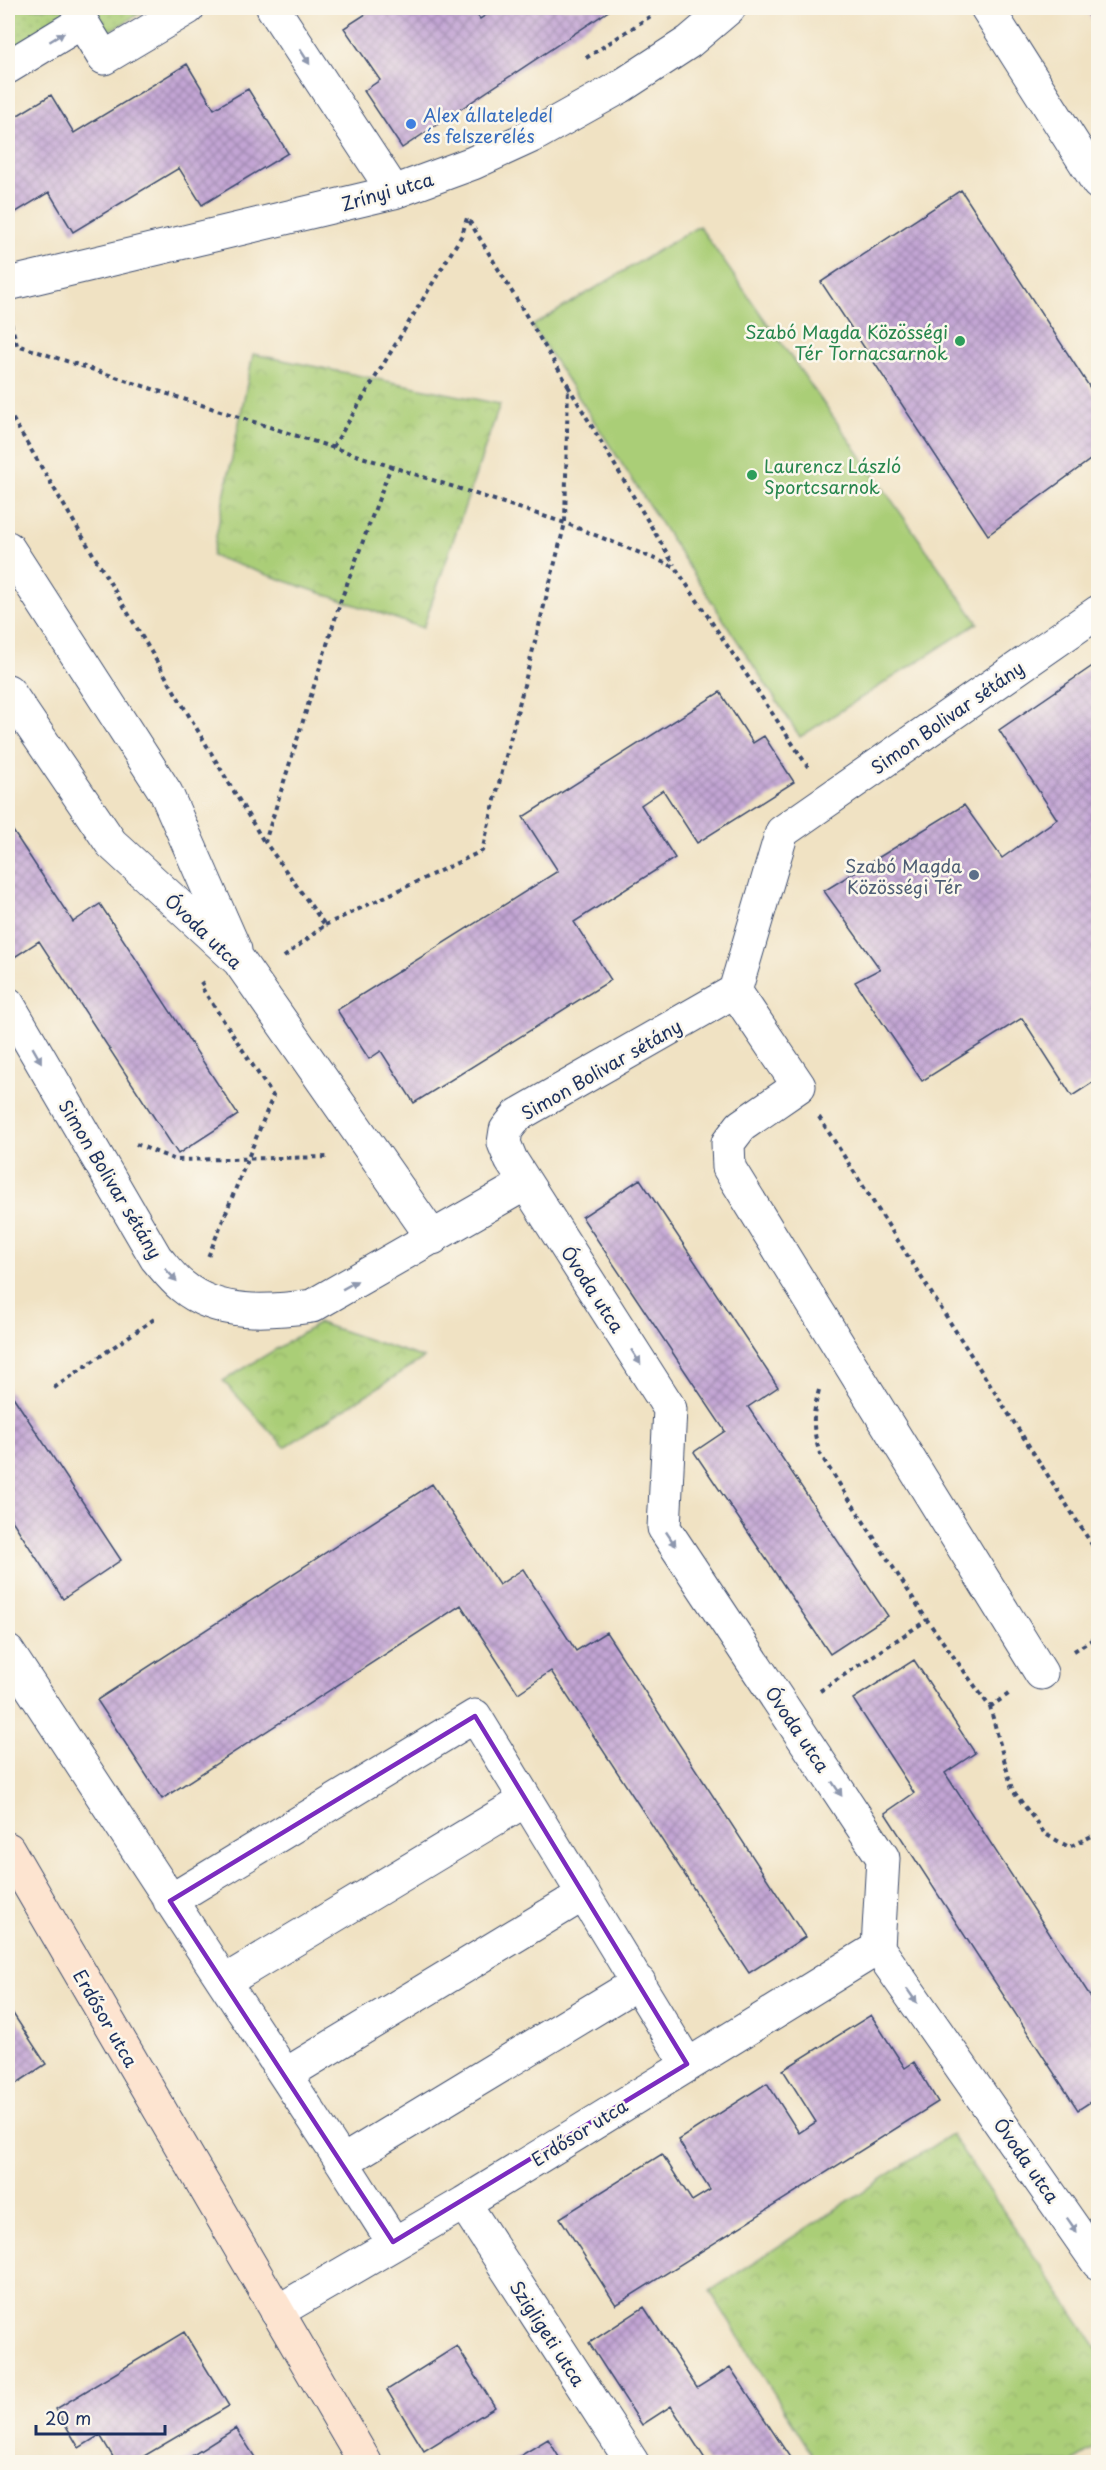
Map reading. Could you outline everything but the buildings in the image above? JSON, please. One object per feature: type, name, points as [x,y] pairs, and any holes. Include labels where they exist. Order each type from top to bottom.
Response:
[{"type":"street","points":[[8,67],[82,21],[104,58],[188,8]]},
{"type":"street","points":[[273,8],[394,192]]},
{"type":"street","name":"Zrínyi utca","points":[[8,284],[394,192],[473,163],[534,135],[620,87],[689,42],[729,8]]},
{"type":"street","points":[[987,8],[1098,183]]},
{"type":"street","points":[[8,548],[166,793],[246,971]]},
{"type":"street","name":"Simon Bolivar sétány","points":[[8,1005],[156,1258],[182,1286],[221,1306],[273,1311],[312,1306],[525,1184],[504,1143],[506,1130],[519,1115],[735,992],[782,832],[1098,612]]},
{"type":"street","name":"Óvoda utca","points":[[8,691],[111,843],[246,971],[433,1238]]},
{"type":"street","points":[[735,992],[799,1086],[741,1126],[728,1143],[729,1168],[1041,1673]]},
{"type":"street","name":"Óvoda utca","points":[[525,1184],[670,1409],[664,1528],[883,1857],[878,1948],[1098,2263]]},
{"type":"street","points":[[8,1652],[393,2242]]},
{"type":"street","points":[[170,1901],[475,1716],[687,2064]]},
{"type":"street","points":[[224,1982],[526,1800]]},
{"type":"street","name":"Erdősor utca","points":[[8,1849],[365,2463]]},
{"type":"street","points":[[285,2075],[584,1894]]},
{"type":"street","name":"Erdősor utca","points":[[277,2313],[393,2242],[464,2203],[878,1948]]},
{"type":"street","points":[[342,2162],[639,1982]]},
{"type":"street","name":"Szigligeti utca","points":[[464,2203],[632,2463]]},
{"type":"path","points":[[333,447],[462,236],[467,217],[675,567],[829,799]]},
{"type":"path","points":[[10,319],[17,345]]},
{"type":"path","points":[[8,346],[17,345],[565,523],[675,567]]},
{"type":"path","points":[[54,1388],[194,1293],[273,1096],[200,985],[246,971],[326,925],[482,851],[565,523],[568,385]]},
{"type":"path","points":[[8,411],[265,843],[326,925]]},
{"type":"path","points":[[265,843],[341,600],[391,466]]},
{"type":"path","points":[[799,1086],[1098,1554]]},
{"type":"path","points":[[135,1143],[176,1160],[376,1156]]},
{"type":"path","points":[[834,1337],[814,1409],[813,1431],[820,1454],[927,1620],[990,1707],[1012,1789],[1045,1834],[1068,1847],[1098,1833]]},
{"type":"path","points":[[787,1713],[927,1620]]},
{"type":"highlighted area","points":[[475,1716],[687,2064],[393,2242],[170,1901]]},
{"type":"green space","points":[[8,8],[88,8],[8,56]]},
{"type":"green space","points":[[89,8],[149,8],[105,34]]},
{"type":"green space","name":"Laurencz László Sportcsarnok","points":[[699,226],[978,623],[800,737],[532,326]]},
{"type":"green space","points":[[253,354],[500,404],[423,628],[212,556]]},
{"type":"green space","points":[[319,1323],[424,1358],[285,1447],[223,1381]]},
{"type":"green space","points":[[951,2134],[1098,2350],[1098,2446],[1072,2462],[817,2462],[710,2291]]},
{"type":"place","name":"Alex állateledel és felszerelés","points":[[411,124]]},
{"type":"place","name":"Szabó Magda Közösségi Tér Tornacsarnok","points":[[960,341]]},
{"type":"place","name":"Laurencz László Sportcsarnok","points":[[752,475]]},
{"type":"place","name":"Szabó Magda Közösségi Tér","points":[[974,875]]}]
